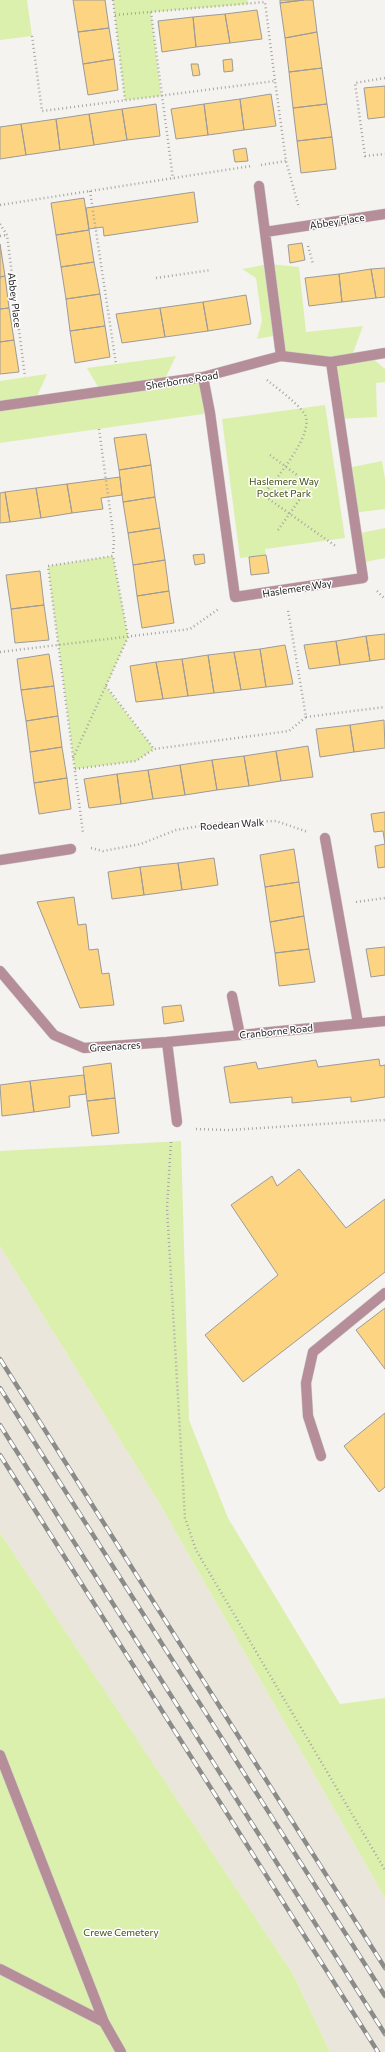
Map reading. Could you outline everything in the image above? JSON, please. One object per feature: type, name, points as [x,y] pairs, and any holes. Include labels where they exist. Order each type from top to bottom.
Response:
[{"type":"street","points":[[259,186],[281,356]]},
{"type":"street","name":"Abbey Place","points":[[265,232],[385,214]]},
{"type":"street","name":"Sherborne Road","points":[[0,406],[203,377],[224,373],[247,364],[281,356],[331,362],[385,353]]},
{"type":"street","name":"Haslemere Way","points":[[235,598],[363,578],[331,362]]},
{"type":"street","points":[[203,377],[210,413],[235,598]]},
{"type":"street","points":[[325,838],[358,1023]]},
{"type":"street","points":[[0,860],[71,849]]},
{"type":"street","name":"Greenacres","points":[[0,971],[54,1036],[84,1048],[167,1042]]},
{"type":"street","points":[[232,996],[240,1035]]},
{"type":"street","name":"Cranborne Road","points":[[167,1042],[385,1021]]},
{"type":"street","points":[[167,1042],[176,1125]]},
{"type":"street","points":[[321,1456],[308,1416],[306,1383],[313,1352],[385,1293]]},
{"type":"street","points":[[0,1755],[104,2022],[121,2052]]},
{"type":"street","points":[[0,1969],[104,2022]]},
{"type":"path","points":[[113,0],[125,100]]},
{"type":"path","points":[[115,15],[265,2],[286,161],[303,226]]},
{"type":"path","points":[[151,12],[173,179]]},
{"type":"path","points":[[32,36],[42,111],[275,81]]},
{"type":"path","points":[[385,78],[355,83],[365,156],[385,154]]},
{"type":"path","points":[[0,205],[286,161]]},
{"type":"path","points":[[90,191],[116,364]]},
{"type":"path","name":"Abbey Place","points":[[0,224],[7,235],[25,377]]},
{"type":"path","points":[[0,236],[7,235]]},
{"type":"path","points":[[156,278],[211,270]]},
{"type":"path","points":[[247,364],[292,401],[304,414],[306,423],[302,440],[263,496],[290,513],[360,563]]},
{"type":"path","points":[[73,758],[128,637],[113,556],[114,539],[99,429]]},
{"type":"path","points":[[270,455],[297,475]]},
{"type":"path","points":[[278,530],[300,499]]},
{"type":"path","points":[[85,847],[48,566],[113,556]]},
{"type":"path","points":[[285,590],[306,717]]},
{"type":"path","points":[[0,652],[190,629],[235,598]]},
{"type":"path","points":[[106,686],[154,749]]},
{"type":"path","points":[[75,769],[136,760],[154,749],[289,731],[306,717],[385,707]]},
{"type":"path","name":"Roedean Walk","points":[[71,849],[85,847],[103,851],[141,844],[176,830],[218,823],[276,821],[325,838]]},
{"type":"path","points":[[337,905],[385,898]]},
{"type":"path","points":[[385,1120],[228,1130],[176,1125],[171,1139],[167,1208],[185,1518],[196,1550],[385,1870]]},
{"type":"shaded area","points":[[0,1246],[158,1501],[385,1898],[385,2052],[330,2052],[293,1974],[0,1533]]},
{"type":"green space","points":[[0,0],[27,0],[32,36],[0,40]]},
{"type":"green space","points":[[113,0],[247,0],[249,4],[151,12],[161,96],[125,100]]},
{"type":"green space","points":[[269,264],[299,267],[306,332],[363,326],[351,358],[370,356],[385,369],[385,382],[376,383],[377,417],[339,419],[331,362],[281,356],[278,335],[257,339],[262,321],[256,278],[242,269]]},
{"type":"green space","points":[[176,356],[163,383],[203,377],[210,413],[0,443],[0,381],[47,374],[35,401],[101,392],[87,368]]},
{"type":"green space","name":"Haslemere Way Pocket Park","points":[[325,405],[345,538],[265,549],[266,555],[240,558],[222,419]]},
{"type":"green space","points":[[382,461],[385,479],[385,509],[353,513],[347,468]]},
{"type":"green space","points":[[385,528],[385,558],[360,563],[356,534]]},
{"type":"green space","points":[[113,556],[128,637],[106,687],[154,749],[136,761],[75,769],[48,566]]},
{"type":"green space","points":[[181,1141],[189,1420],[228,1518],[340,1704],[385,1698],[385,1898],[158,1501],[0,1246],[0,1151]]},
{"type":"green space","name":"Crewe Cemetery","points":[[0,1533],[293,1974],[330,2052],[0,2052]]},
{"type":"building","points":[[73,0],[105,0],[109,28],[78,32]]},
{"type":"building","points":[[280,0],[304,0],[280,3]]},
{"type":"building","points":[[313,0],[317,32],[285,38],[280,3]]},
{"type":"building","points":[[257,10],[262,39],[230,43],[225,14]]},
{"type":"building","points":[[225,14],[230,43],[196,47],[193,17]]},
{"type":"building","points":[[193,17],[196,47],[162,52],[158,21]]},
{"type":"building","points":[[109,28],[114,59],[83,64],[78,32]]},
{"type":"building","points":[[317,32],[322,68],[289,72],[285,38]]},
{"type":"building","points":[[114,59],[118,90],[88,95],[83,64]]},
{"type":"building","points":[[232,59],[233,71],[224,72],[223,60]]},
{"type":"building","points":[[191,64],[198,64],[200,75],[193,76]]},
{"type":"building","points":[[322,68],[327,104],[293,108],[289,72]]},
{"type":"building","points":[[385,86],[385,117],[368,119],[364,88]]},
{"type":"building","points":[[271,94],[276,126],[244,130],[240,99]]},
{"type":"building","points":[[240,99],[244,130],[208,135],[204,104]]},
{"type":"building","points":[[156,104],[160,136],[127,140],[122,109]]},
{"type":"building","points":[[204,104],[208,135],[176,139],[171,109]]},
{"type":"building","points":[[327,104],[332,137],[297,141],[293,108]]},
{"type":"building","points":[[122,109],[127,140],[94,145],[89,114]]},
{"type":"building","points":[[89,114],[94,145],[60,150],[56,119]]},
{"type":"building","points":[[56,119],[60,150],[26,155],[21,124]]},
{"type":"building","points":[[21,124],[26,155],[0,159],[0,127]]},
{"type":"building","points":[[332,137],[336,169],[301,173],[297,141]]},
{"type":"building","points":[[246,148],[248,161],[235,162],[233,150]]},
{"type":"building","points":[[194,192],[198,222],[104,236],[103,227],[89,229],[86,208]]},
{"type":"building","points":[[84,198],[89,230],[56,235],[51,203]]},
{"type":"building","points":[[89,230],[94,262],[61,267],[56,235]]},
{"type":"building","points":[[302,243],[305,260],[290,263],[288,245]]},
{"type":"building","points":[[0,244],[5,276],[0,277]]},
{"type":"building","points":[[94,262],[100,294],[66,299],[61,267]]},
{"type":"building","points":[[385,268],[385,297],[376,298],[371,269]]},
{"type":"building","points":[[371,269],[376,298],[342,302],[339,274]]},
{"type":"building","points":[[339,274],[342,302],[309,306],[305,278]]},
{"type":"building","points":[[5,276],[9,308],[0,309],[0,277]]},
{"type":"building","points":[[100,294],[105,326],[70,331],[66,299]]},
{"type":"building","points":[[246,295],[251,324],[208,331],[203,302]]},
{"type":"building","points":[[203,302],[208,331],[165,337],[160,308]]},
{"type":"building","points":[[9,308],[14,340],[0,342],[0,309]]},
{"type":"building","points":[[160,308],[165,337],[122,343],[116,314]]},
{"type":"building","points":[[105,326],[110,357],[75,363],[70,331]]},
{"type":"building","points":[[14,340],[19,372],[0,374],[0,342]]},
{"type":"building","points":[[146,434],[151,465],[119,470],[114,438]]},
{"type":"building","points":[[151,465],[155,497],[123,502],[119,470]]},
{"type":"building","points":[[120,477],[122,495],[101,498],[103,509],[72,513],[67,484]]},
{"type":"building","points":[[67,484],[72,513],[41,518],[36,488]]},
{"type":"building","points":[[36,488],[41,518],[10,522],[5,492]]},
{"type":"building","points":[[5,492],[10,522],[0,523],[0,493]]},
{"type":"building","points":[[155,497],[160,528],[128,533],[123,502]]},
{"type":"building","points":[[160,528],[165,560],[133,565],[128,533]]},
{"type":"building","points":[[204,554],[205,563],[195,565],[193,555]]},
{"type":"building","points":[[266,555],[269,573],[251,575],[249,557]]},
{"type":"building","points":[[165,560],[169,591],[137,596],[133,565]]},
{"type":"building","points":[[40,571],[44,605],[11,609],[6,575]]},
{"type":"building","points":[[169,591],[174,623],[142,628],[137,596]]},
{"type":"building","points":[[44,605],[49,640],[15,643],[11,609]]},
{"type":"building","points":[[385,634],[385,659],[370,661],[366,636]]},
{"type":"building","points":[[366,636],[370,661],[340,665],[336,641]]},
{"type":"building","points":[[336,641],[340,665],[309,669],[304,645]]},
{"type":"building","points":[[285,645],[293,684],[266,687],[260,649]]},
{"type":"building","points":[[260,649],[266,687],[241,690],[234,652]]},
{"type":"building","points":[[234,652],[241,690],[214,693],[208,655]]},
{"type":"building","points":[[49,654],[54,686],[21,690],[17,659]]},
{"type":"building","points":[[208,655],[214,693],[188,696],[182,659]]},
{"type":"building","points":[[182,659],[188,696],[163,699],[156,662]]},
{"type":"building","points":[[156,662],[163,699],[136,702],[130,666]]},
{"type":"building","points":[[54,686],[58,716],[26,721],[21,690]]},
{"type":"building","points":[[58,716],[62,747],[30,752],[26,721]]},
{"type":"building","points":[[384,720],[385,748],[354,752],[350,725]]},
{"type":"building","points":[[350,725],[354,752],[320,757],[316,729]]},
{"type":"building","points":[[308,746],[313,777],[281,781],[276,751]]},
{"type":"building","points":[[62,747],[67,778],[34,783],[30,752]]},
{"type":"building","points":[[276,751],[281,781],[249,786],[244,756]]},
{"type":"building","points":[[244,756],[249,786],[217,790],[212,760]]},
{"type":"building","points":[[212,760],[217,790],[185,795],[180,765]]},
{"type":"building","points":[[180,765],[185,795],[153,799],[148,770]]},
{"type":"building","points":[[148,770],[153,799],[121,804],[117,774]]},
{"type":"building","points":[[117,774],[121,804],[89,808],[84,779]]},
{"type":"building","points":[[67,778],[71,809],[39,814],[34,783]]},
{"type":"building","points":[[385,812],[385,844],[383,831],[374,832],[371,814]]},
{"type":"building","points":[[385,844],[385,867],[378,868],[375,846]]},
{"type":"building","points":[[294,849],[299,882],[265,887],[260,855]]},
{"type":"building","points":[[214,858],[218,885],[182,890],[178,863]]},
{"type":"building","points":[[178,863],[182,890],[144,895],[140,867]]},
{"type":"building","points":[[140,867],[144,895],[112,899],[108,872]]},
{"type":"building","points":[[299,882],[304,916],[270,922],[265,887]]},
{"type":"building","points":[[74,897],[78,925],[86,924],[89,950],[98,949],[102,974],[109,973],[114,1005],[80,1008],[37,902]]},
{"type":"building","points":[[304,916],[309,949],[275,953],[270,922]]},
{"type":"building","points":[[385,947],[385,975],[371,977],[366,949]]},
{"type":"building","points":[[309,949],[315,982],[279,986],[275,953]]},
{"type":"building","points":[[181,1005],[184,1021],[164,1024],[162,1007]]},
{"type":"building","points":[[379,1059],[380,1066],[385,1065],[385,1097],[351,1102],[351,1097],[292,1103],[292,1097],[230,1103],[224,1067],[256,1062],[258,1069],[316,1060],[318,1067]]},
{"type":"building","points":[[111,1063],[115,1098],[87,1101],[83,1067]]},
{"type":"building","points":[[84,1075],[86,1094],[69,1096],[70,1107],[34,1112],[30,1081]]},
{"type":"building","points":[[30,1081],[34,1112],[2,1116],[0,1085]]},
{"type":"building","points":[[115,1098],[119,1133],[92,1136],[87,1101]]},
{"type":"building","points":[[299,1169],[346,1228],[385,1199],[385,1272],[243,1382],[205,1335],[278,1275],[231,1205],[272,1176],[277,1186]]},
{"type":"building","points":[[385,1308],[385,1369],[356,1330]]},
{"type":"building","points":[[385,1413],[385,1487],[379,1492],[344,1446]]},
{"type":"railway","points":[[0,1359],[385,1968]]},
{"type":"railway","points":[[0,1388],[385,1996]]},
{"type":"railway","points":[[0,1425],[385,2034]]},
{"type":"railway","points":[[0,1455],[378,2052]]}]
